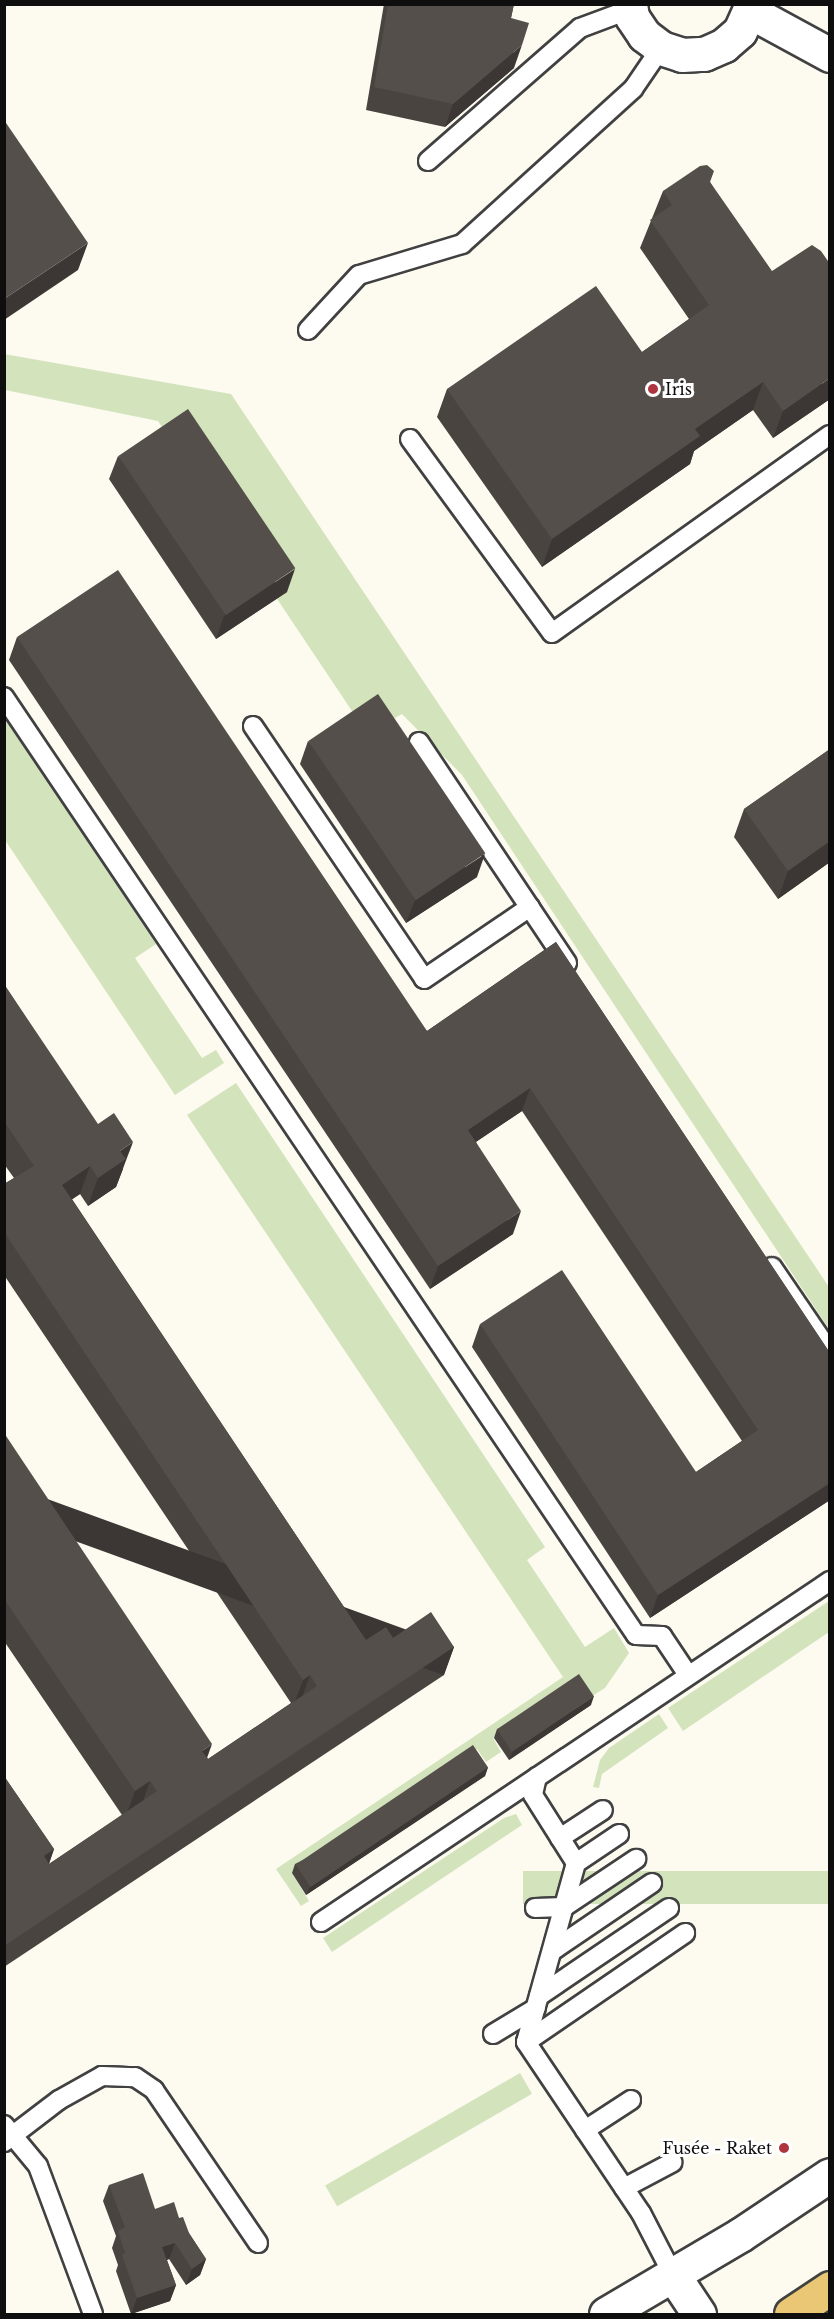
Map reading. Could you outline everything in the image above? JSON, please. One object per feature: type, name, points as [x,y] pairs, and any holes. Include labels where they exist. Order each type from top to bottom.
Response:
[{"type":"main road","points":[[791,2314],[830,2288]]},
{"type":"street","points":[[630,7],[632,17],[644,35],[661,48],[682,55],[704,54],[724,45],[740,31],[751,8],[830,55]]},
{"type":"street","points":[[606,2314],[740,2235],[830,2175]]},
{"type":"street","points":[[673,2275],[699,2314]]},
{"type":"lane","points":[[428,161],[580,28],[630,7]]},
{"type":"lane","points":[[309,330],[359,275],[462,244],[633,89],[661,48]]},
{"type":"lane","points":[[411,439],[552,633],[830,435]]},
{"type":"lane","points":[[4,696],[636,1635],[662,1636],[688,1675]]},
{"type":"lane","points":[[253,726],[424,979],[530,907]]},
{"type":"lane","points":[[419,742],[576,976]]},
{"type":"lane","points":[[763,1253],[830,1352]]},
{"type":"lane","points":[[321,1922],[830,1581]]},
{"type":"lane","points":[[537,1777],[533,1795],[576,1863]]},
{"type":"lane","points":[[560,1838],[603,1810]]},
{"type":"lane","points":[[619,1834],[576,1863],[526,2042],[641,2213],[673,2275]]},
{"type":"lane","points":[[535,1908],[564,1907],[636,1859]]},
{"type":"lane","points":[[552,1951],[652,1883]]},
{"type":"lane","points":[[493,2034],[669,1908]]},
{"type":"lane","points":[[526,2042],[685,1933]]},
{"type":"lane","points":[[93,2314],[38,2166],[8,2135],[59,2100],[102,2076],[135,2077],[154,2090],[258,2243]]},
{"type":"lane","points":[[585,2130],[631,2100]]},
{"type":"lane","points":[[624,2188],[673,2162]]},
{"type":"green space","points":[[4,354],[231,394],[829,1287],[829,1329],[462,775],[402,714],[377,728],[360,723],[158,421],[5,390]]},
{"type":"green space","points":[[4,716],[156,944],[135,958],[202,1058],[216,1050],[224,1063],[175,1095],[5,840]]},
{"type":"green space","points":[[236,1083],[545,1547],[527,1560],[585,1647],[614,1628],[629,1653],[605,1688],[587,1699],[576,1683],[493,1738],[501,1752],[486,1762],[477,1749],[292,1873],[309,1901],[301,1906],[276,1869],[563,1677],[187,1115]]},
{"type":"green space","points":[[829,1601],[829,1632],[683,1731],[668,1708]]},
{"type":"green space","points":[[659,1714],[668,1728],[602,1774],[599,1788],[593,1787],[600,1760],[609,1748]]},
{"type":"green space","points":[[516,1814],[522,1825],[332,1952],[323,1938],[504,1818]]},
{"type":"green space","points":[[523,1871],[829,1871],[829,1904],[523,1904]]},
{"type":"green space","points":[[520,2073],[532,2094],[337,2206],[325,2186]]},
{"type":"building","points":[[388,4],[514,4],[511,18],[529,23],[522,45],[453,104],[374,87]]},
{"type":"building","points":[[4,120],[88,243],[4,299]]},
{"type":"building","name":"Iris","points":[[707,165],[714,171],[710,182],[772,271],[812,245],[821,251],[830,264],[830,378],[783,411],[763,382],[695,429],[700,436],[552,539],[447,389],[596,286],[642,352],[709,305],[650,220],[672,205],[663,191],[700,166]]},
{"type":"building","points":[[188,409],[295,568],[226,615],[118,456]]},
{"type":"building","points":[[118,570],[427,1031],[556,942],[830,1353],[830,1483],[658,1595],[480,1324],[562,1270],[696,1472],[758,1430],[530,1088],[468,1130],[521,1211],[438,1266],[17,637]]},
{"type":"building","points":[[378,694],[485,853],[416,900],[308,741]]},
{"type":"building","points":[[830,749],[830,841],[788,871],[744,809]]},
{"type":"building","points":[[4,984],[98,1124],[114,1113],[133,1142],[120,1151],[126,1159],[98,1178],[90,1166],[62,1185],[366,1640],[386,1627],[393,1638],[431,1612],[454,1647],[4,1946],[4,1776],[54,1849],[44,1856],[49,1864],[157,1791],[150,1781],[135,1791],[4,1599],[4,1433],[212,1744],[202,1751],[208,1759],[317,1686],[310,1675],[303,1680],[4,1232],[4,1184],[34,1166],[4,1121]]},
{"type":"building","points":[[579,1674],[594,1696],[512,1752],[497,1729]]},
{"type":"building","points":[[473,1745],[488,1767],[311,1887],[296,1865]]},
{"type":"building","points":[[143,2173],[155,2209],[174,2202],[179,2218],[183,2217],[189,2233],[206,2259],[192,2269],[175,2243],[162,2247],[176,2285],[137,2298],[122,2255],[125,2253],[118,2231],[125,2227],[109,2185]]},
{"type":"place","name":"Iris","points":[[653,389]]},
{"type":"place","name":"Fusée - Raket","points":[[784,2148]]}]
